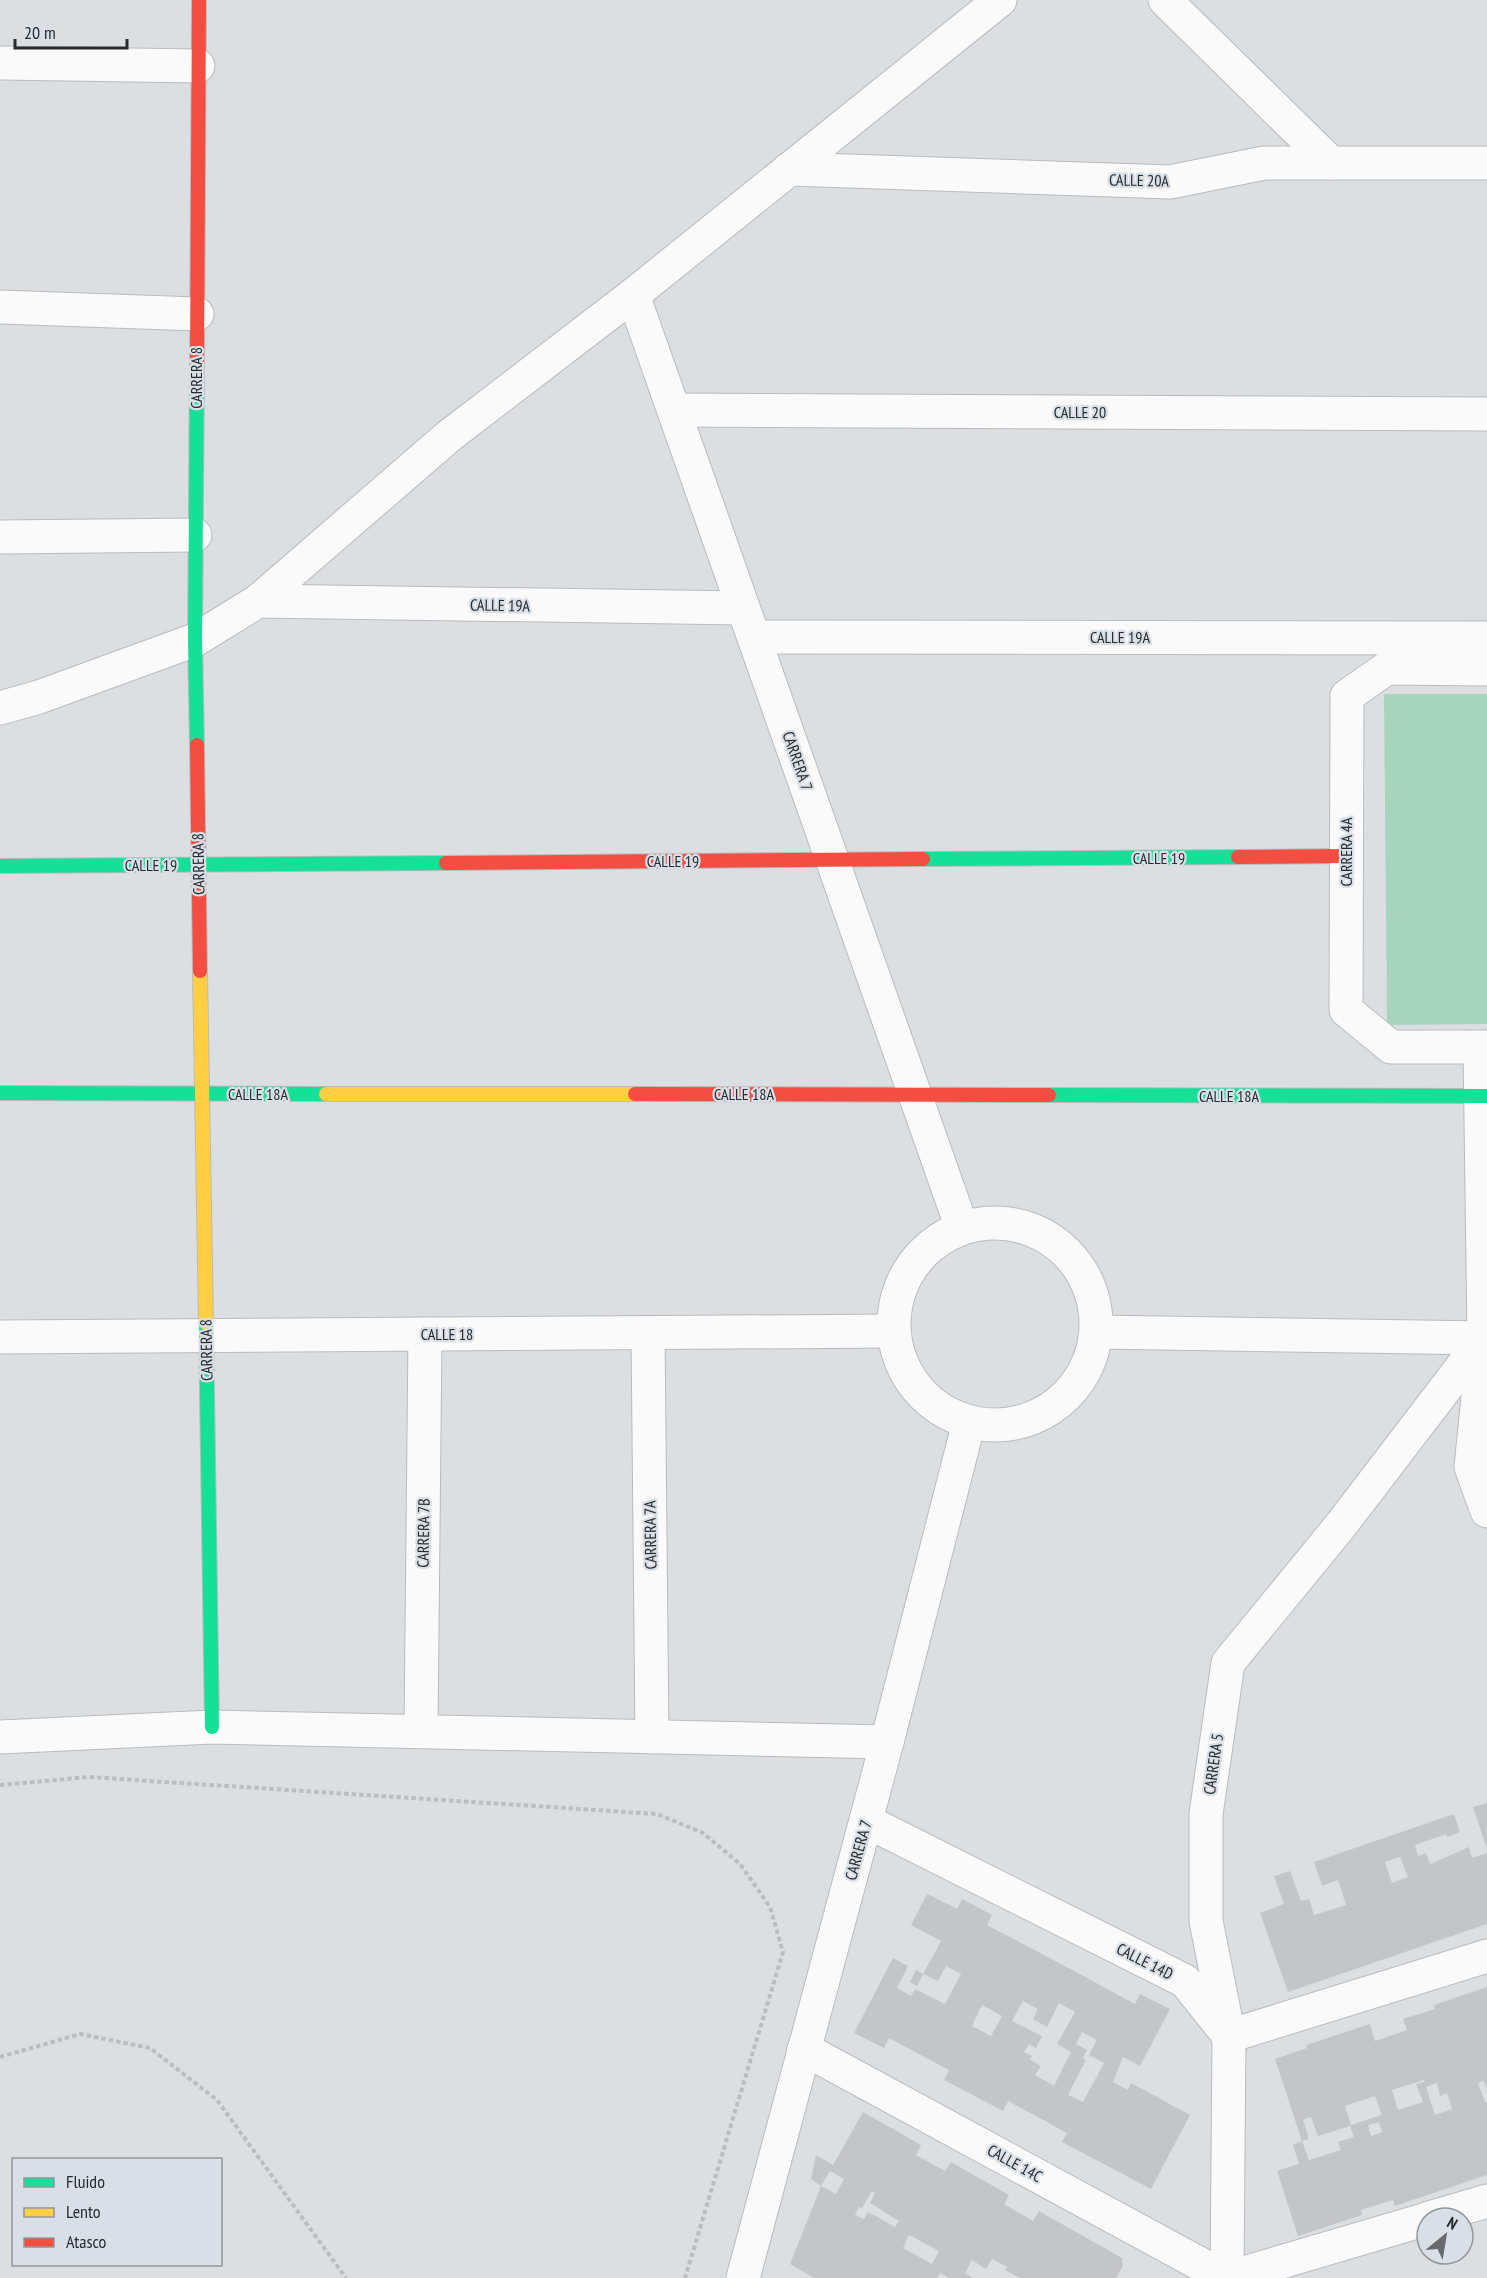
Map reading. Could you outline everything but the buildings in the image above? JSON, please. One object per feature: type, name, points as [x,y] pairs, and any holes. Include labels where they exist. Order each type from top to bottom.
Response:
[{"type":"street","name":"CARRERA 8","points":[[199,0],[195,640],[212,1727]]},
{"type":"street","points":[[0,708],[39,697],[195,640],[258,601],[450,436],[633,295],[1000,0]]},
{"type":"street","points":[[1165,0],[1331,163]]},
{"type":"street","points":[[0,63],[198,66]]},
{"type":"street","name":"CALLE 20A","points":[[789,169],[1170,182],[1264,163],[1487,163]]},
{"type":"street","name":"CARRERA 7","points":[[633,295],[962,1228]]},
{"type":"street","points":[[0,307],[197,314]]},
{"type":"street","name":"CALLE 20","points":[[674,410],[1487,414]]},
{"type":"street","points":[[0,537],[195,535]]},
{"type":"street","name":"CALLE 19A","points":[[258,601],[748,622],[1487,638]]},
{"type":"street","name":"CARRERA 4A","points":[[1487,669],[1387,668],[1347,696],[1346,856],[1346,1010],[1391,1047],[1483,1047],[1485,1338],[1471,1467],[1487,1510]]},
{"type":"street","name":"CALLE 19","points":[[0,866],[1346,856]]},
{"type":"street","name":"CALLE 18A","points":[[0,1093],[1484,1096]]},
{"type":"street","points":[[987,1223],[1012,1224],[1036,1232],[1058,1244],[1075,1262],[1088,1283],[1096,1307],[1096,1332],[1091,1357],[1080,1380],[1064,1399],[1050,1409],[1020,1422],[995,1425],[969,1422],[950,1414],[932,1403],[918,1388],[906,1372],[898,1352],[894,1331],[894,1309],[900,1288],[910,1268],[925,1251],[942,1238],[962,1228],[987,1223]]},
{"type":"street","name":"CALLE 18","points":[[0,1336],[894,1331]]},
{"type":"street","points":[[1096,1332],[1485,1338]]},
{"type":"street","name":"CARRERA 7A","points":[[648,1333],[652,1737]]},
{"type":"street","name":"CARRERA 7B","points":[[421,1731],[425,1334]]},
{"type":"street","name":"CARRERA 5","points":[[1227,2278],[1229,2036],[1206,1921],[1206,1814],[1228,1663],[1341,1525],[1485,1338]]},
{"type":"street","name":"CARRERA 7","points":[[743,2278],[887,1742],[969,1422]]},
{"type":"street","points":[[0,1737],[212,1727],[887,1742]]},
{"type":"street","name":"CALLE 14D","points":[[866,1821],[1185,1981],[1229,2036]]},
{"type":"street","points":[[1229,2036],[1487,1956]]},
{"type":"street","name":"CALLE 14C","points":[[804,2049],[1227,2278]]},
{"type":"street","points":[[1470,2206],[1487,2201]]},
{"type":"street","points":[[1227,2278],[1415,2222]]},
{"type":"path","points":[[0,1785],[89,1776],[657,1814],[703,1833],[740,1864],[770,1907],[783,1952],[686,2278]]},
{"type":"path","points":[[0,2057],[80,2034],[150,2048],[217,2100],[346,2278]]},
{"type":"green space","points":[[1384,694],[1487,694],[1487,1024],[1387,1025]]},
{"type":"traffic: fast","points":[[197,363],[195,640],[197,745]]},
{"type":"traffic: fast","points":[[923,859],[1238,857]]},
{"type":"traffic: fast","points":[[0,866],[446,863]]},
{"type":"traffic: fast","points":[[0,1093],[326,1094]]},
{"type":"traffic: fast","points":[[1049,1095],[1487,1096]]},
{"type":"traffic: fast","points":[[206,1323],[212,1727]]},
{"type":"traffic: slow","points":[[200,971],[206,1323]]},
{"type":"traffic: slow","points":[[326,1094],[635,1094]]},
{"type":"traffic: jam","points":[[197,363],[199,0]]},
{"type":"traffic: jam","points":[[197,745],[200,971]]},
{"type":"traffic: jam","points":[[1238,857],[1346,856]]},
{"type":"traffic: jam","points":[[446,863],[923,859]]},
{"type":"traffic: jam","points":[[635,1094],[1049,1095]]}]
